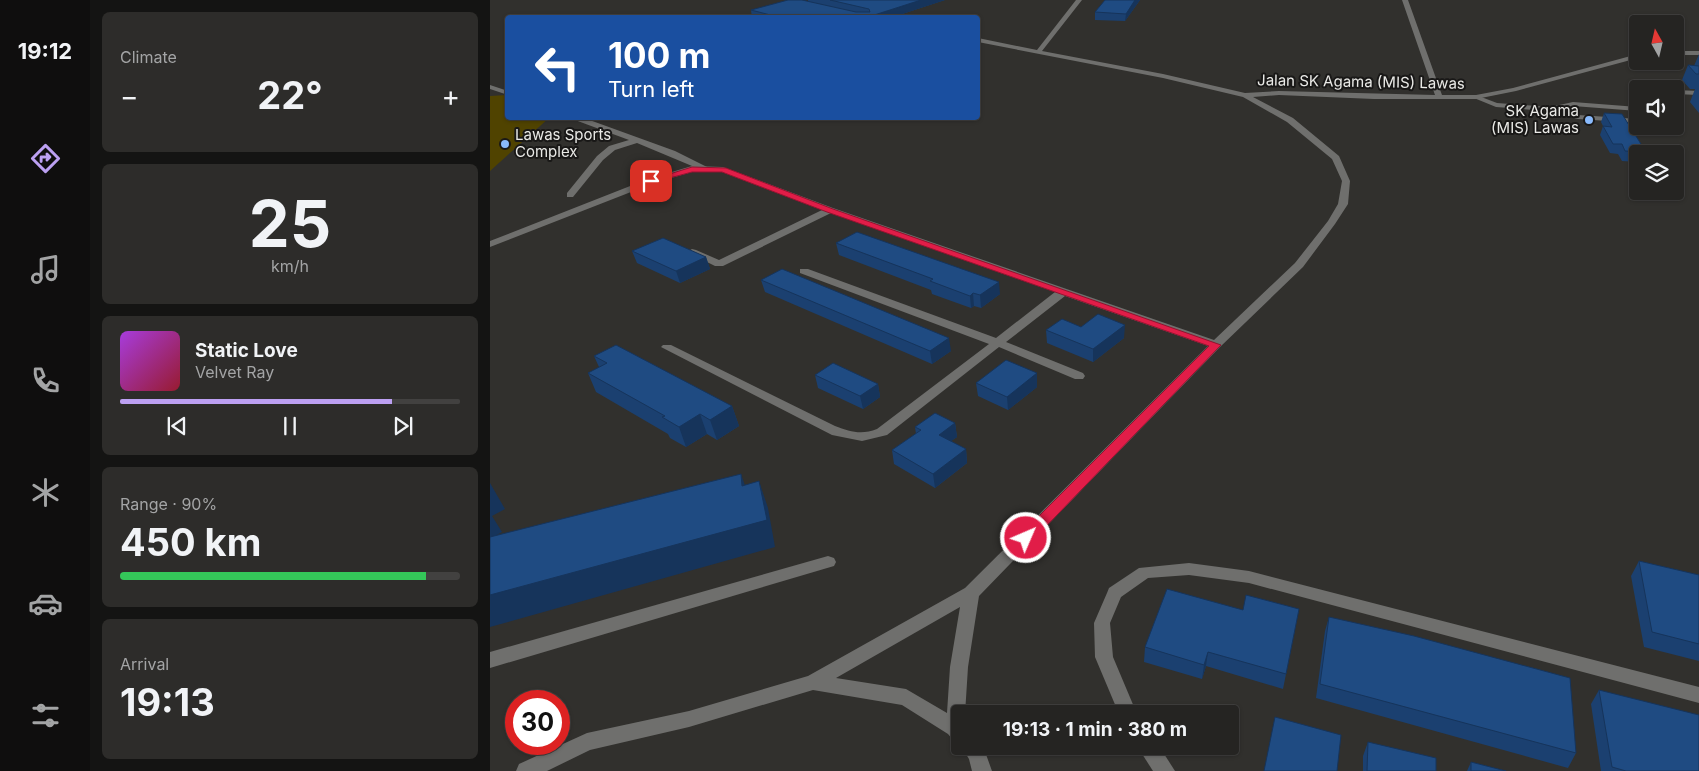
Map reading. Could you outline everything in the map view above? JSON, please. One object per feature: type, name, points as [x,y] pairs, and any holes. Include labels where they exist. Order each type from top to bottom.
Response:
[{"type":"street","points":[[1038,52],[1079,0]]},
{"type":"street","points":[[1405,0],[1440,98]]},
{"type":"street","points":[[526,771],[587,742],[688,719],[813,682],[971,593],[1216,345],[1299,265],[1332,222],[1343,204],[1346,181],[1336,158],[1313,137],[1275,110],[1246,95],[980,40]]},
{"type":"street","points":[[1684,52],[1699,53]]},
{"type":"street","points":[[1476,97],[1514,90],[1629,58]]},
{"type":"street","points":[[490,87],[505,92]]},
{"type":"street","points":[[1684,92],[1699,93]]},
{"type":"street","name":"Jalan SK Agama (MIS) Lawas","points":[[1246,95],[1279,93],[1440,98],[1476,97]]},
{"type":"street","points":[[1476,97],[1496,104],[1548,109],[1578,117],[1629,121]]},
{"type":"street","points":[[1548,109],[1573,104],[1629,108]]},
{"type":"street","points":[[583,120],[637,140],[707,170]]},
{"type":"street","points":[[570,196],[600,158],[612,148],[637,140]]},
{"type":"street","points":[[490,244],[651,181],[692,169],[723,170],[830,210],[1216,345]]},
{"type":"street","points":[[686,250],[719,264],[830,210]]},
{"type":"street","points":[[804,271],[998,343],[1079,376]]},
{"type":"street","points":[[667,347],[853,438],[872,437],[882,432],[1064,292]]},
{"type":"street","points":[[490,660],[828,562]]},
{"type":"street","points":[[1124,705],[1104,657],[1102,623],[1115,593],[1146,572],[1189,569],[1248,577],[1699,696]]},
{"type":"street","points":[[958,705],[959,667],[971,593]]},
{"type":"street","points":[[813,682],[906,696],[951,726]]},
{"type":"street","points":[[978,755],[982,771]]},
{"type":"street","points":[[1153,755],[1165,771]]},
{"type":"shaded area","name":"Lawas Sports Complex","points":[[505,95],[505,120],[547,120],[490,171],[490,96]]},
{"type":"building","points":[[788,0],[802,0],[856,12],[870,12],[869,9],[830,0],[921,0],[874,15],[770,15],[751,10]]},
{"type":"building","points":[[1105,0],[1135,0],[1126,14],[1095,12]]},
{"type":"building","points":[[1688,65],[1699,66],[1699,74],[1696,74]]},
{"type":"building","points":[[1604,113],[1622,114],[1629,125],[1629,135],[1635,135],[1642,145],[1629,145],[1629,151],[1625,151],[1622,144],[1613,144],[1603,126],[1612,127]]},
{"type":"building","points":[[857,232],[999,282],[980,295],[973,293],[970,296],[930,281],[933,279],[836,243]]},
{"type":"building","points":[[663,238],[706,257],[676,271],[632,251]]},
{"type":"building","points":[[782,269],[949,338],[930,351],[761,280]]},
{"type":"building","points":[[1098,314],[1125,325],[1093,349],[1046,330],[1062,319],[1081,327]]},
{"type":"building","points":[[616,345],[732,406],[710,420],[700,414],[679,427],[662,417],[665,416],[588,373],[607,363],[594,356]]},
{"type":"building","points":[[1006,360],[1037,373],[1007,397],[976,383]]},
{"type":"building","points":[[833,363],[878,384],[860,396],[815,375]]},
{"type":"building","points":[[935,413],[955,423],[939,435],[966,449],[933,474],[892,450],[921,430],[915,427]]},
{"type":"building","points":[[741,474],[742,486],[759,481],[767,520],[490,595],[490,537]]},
{"type":"building","points":[[1639,561],[1699,575],[1699,644],[1652,632]]},
{"type":"building","points":[[1167,589],[1243,610],[1246,595],[1299,609],[1286,674],[1208,652],[1204,665],[1145,647]]},
{"type":"building","points":[[1329,617],[1414,636],[1570,678],[1576,753],[1320,684]]},
{"type":"building","points":[[1599,690],[1699,715],[1699,771],[1626,771],[1612,767]]},
{"type":"building","points":[[1275,717],[1341,735],[1337,771],[1264,771]]},
{"type":"building","points":[[1368,742],[1436,758],[1436,771],[1367,771]]},
{"type":"building","points":[[1471,762],[1506,771],[1471,771]]},
{"type":"place","name":"SK Agama (MIS) Lawas","points":[[1589,120]]},
{"type":"place","name":"Lawas Sports Complex","points":[[505,144]]},
{"type":"route","points":[[651,181],[692,169],[723,170],[830,210],[1216,345],[1026,538]]}]
